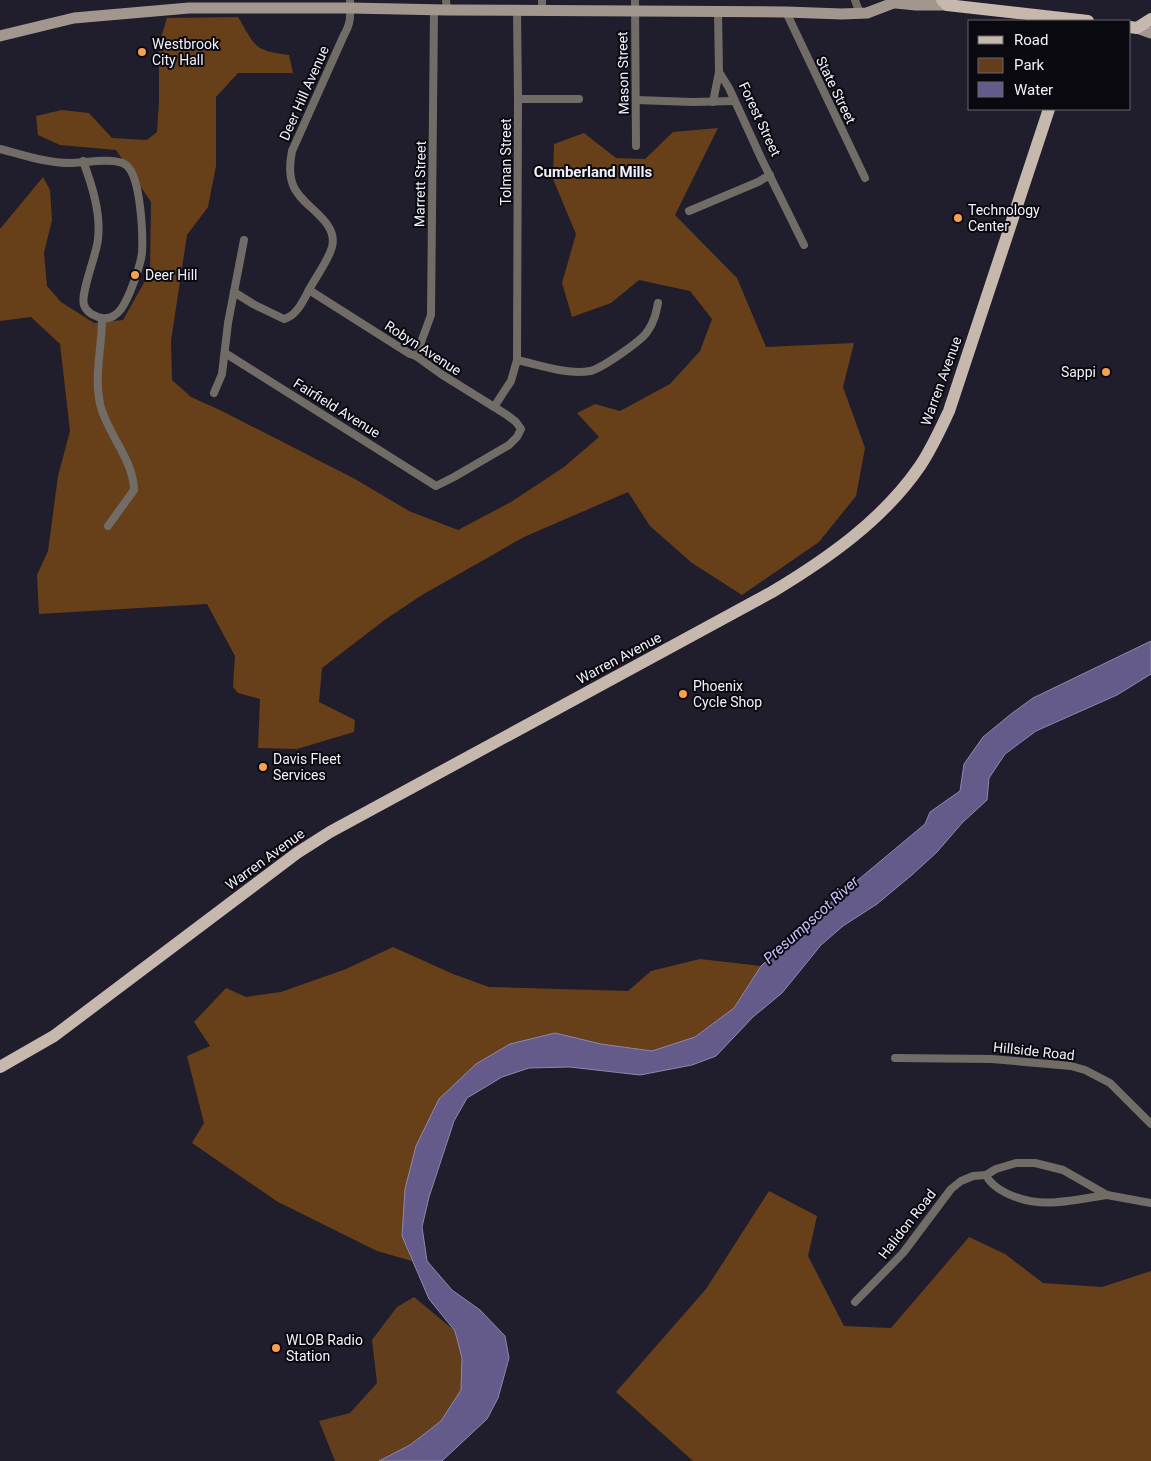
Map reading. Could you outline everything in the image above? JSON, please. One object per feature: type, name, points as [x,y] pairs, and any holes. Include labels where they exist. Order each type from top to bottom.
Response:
[{"type":"main road","points":[[0,36],[74,18],[236,4],[350,4],[434,10],[446,5],[517,9],[542,5],[718,6],[786,12],[860,14],[899,2],[916,5],[944,2],[1075,20]]},
{"type":"main road","points":[[1134,28],[1151,19]]},
{"type":"main road","points":[[1134,28],[1151,33]]},
{"type":"main road","name":"Warren Avenue","points":[[0,1067],[54,1036],[297,853],[330,832],[772,592],[804,573],[875,517],[889,504],[919,468],[949,411],[1049,110]]},
{"type":"street","points":[[855,0],[860,14]]},
{"type":"street","name":"Deer Hill Avenue","points":[[309,290],[332,247],[332,239],[330,230],[320,216],[301,199],[293,185],[290,158],[350,24],[350,4]]},
{"type":"street","name":"Mason Street","points":[[635,5],[636,146]]},
{"type":"street","name":"Forest Street","points":[[718,6],[719,72],[729,88],[804,245]]},
{"type":"street","name":"Tolman Street","points":[[494,407],[511,381],[517,360],[517,9]]},
{"type":"street","name":"Marrett Street","points":[[416,356],[431,315],[434,10]]},
{"type":"street","name":"State Street","points":[[786,12],[865,178]]},
{"type":"street","points":[[713,102],[719,72]]},
{"type":"street","points":[[518,99],[579,99]]},
{"type":"street","points":[[636,100],[734,101]]},
{"type":"street","points":[[0,149],[60,163],[83,161],[113,161],[126,165],[132,171],[135,179],[141,220],[142,253],[134,281],[119,312],[114,316],[102,319],[89,312],[84,305],[85,290],[98,239],[99,223],[91,182],[83,161]]},
{"type":"street","points":[[689,210],[770,176]]},
{"type":"street","points":[[214,393],[222,374],[244,240]]},
{"type":"street","points":[[234,292],[253,304],[284,319],[290,318],[309,290]]},
{"type":"street","name":"Robyn Avenue","points":[[309,290],[494,407],[516,422],[520,429]]},
{"type":"street","points":[[517,360],[564,371],[591,371],[615,358],[647,333],[656,316],[658,303]]},
{"type":"street","points":[[102,319],[98,388],[100,405],[128,464],[134,484],[134,490],[108,526]]},
{"type":"street","name":"Fairfield Avenue","points":[[225,353],[436,486],[509,445],[517,437],[520,429]]},
{"type":"street","name":"Hillside Road","points":[[895,1058],[992,1059],[1071,1066],[1084,1070],[1110,1083],[1151,1124]]},
{"type":"street","name":"Halidon Road","points":[[855,1302],[903,1253],[951,1189],[961,1181],[973,1176],[986,1175],[996,1169],[1016,1163],[1036,1163],[1063,1170],[1107,1195]]},
{"type":"street","name":"Halidon Road","points":[[986,1175],[988,1180],[1000,1190],[1021,1199],[1035,1202],[1061,1203],[1107,1195],[1151,1202]]},
{"type":"green space","points":[[414,1297],[455,1331],[462,1358],[461,1390],[441,1421],[410,1445],[379,1461],[335,1461],[319,1421],[350,1413],[377,1383],[372,1340],[397,1307]]},
{"type":"shaded area","points":[[238,17],[253,41],[262,49],[289,55],[293,73],[238,73],[216,97],[216,166],[208,207],[187,235],[171,341],[172,380],[191,397],[355,479],[409,511],[458,530],[511,502],[564,467],[599,437],[577,413],[595,404],[620,411],[670,384],[700,351],[712,319],[690,291],[639,280],[611,303],[572,317],[562,283],[576,234],[553,179],[554,144],[584,133],[616,158],[645,159],[673,132],[718,128],[675,215],[737,278],[766,347],[854,343],[843,387],[865,448],[856,496],[819,542],[742,595],[692,563],[650,526],[628,492],[524,537],[422,595],[386,619],[322,668],[319,702],[355,720],[354,732],[297,749],[258,748],[260,699],[238,693],[233,687],[235,656],[207,604],[39,614],[37,575],[48,551],[58,476],[70,431],[60,344],[31,317],[0,321],[0,229],[43,177],[50,190],[52,220],[44,253],[47,286],[61,302],[94,323],[123,320],[150,272],[151,202],[116,150],[60,145],[38,135],[36,116],[62,110],[89,113],[112,138],[147,140],[157,132],[159,44],[167,18]]},
{"type":"shaded area","points":[[393,947],[453,974],[489,987],[628,991],[651,971],[700,959],[761,966],[734,1008],[695,1037],[652,1051],[601,1044],[555,1033],[476,1064],[405,1189],[402,1236],[412,1261],[377,1251],[278,1202],[192,1143],[204,1123],[187,1056],[210,1046],[194,1022],[226,988],[246,997],[281,992],[346,969]]},
{"type":"shaded area","points":[[769,1191],[817,1216],[808,1256],[844,1326],[891,1328],[969,1237],[1005,1254],[1043,1283],[1102,1287],[1151,1271],[1151,1461],[693,1461],[616,1392],[706,1289]]},
{"type":"water","points":[[1151,641],[1151,674],[1117,695],[1036,731],[1005,754],[989,778],[987,800],[913,874],[877,904],[843,926],[821,945],[782,993],[753,1017],[716,1056],[692,1065],[640,1075],[570,1067],[529,1068],[502,1077],[467,1098],[454,1121],[429,1197],[422,1227],[427,1261],[452,1290],[480,1310],[505,1336],[509,1358],[498,1398],[487,1419],[442,1461],[379,1461],[410,1445],[441,1421],[461,1390],[462,1358],[455,1331],[429,1299],[402,1236],[405,1189],[416,1146],[439,1099],[476,1064],[510,1044],[555,1033],[601,1044],[652,1051],[695,1037],[734,1008],[761,966],[828,905],[925,824],[930,812],[960,791],[964,764],[983,737],[1033,698]]},
{"type":"place","name":"Westbrook City Hall","points":[[142,52]]},
{"type":"place","name":"Technology Center","points":[[958,218]]},
{"type":"place","name":"Deer Hill","points":[[135,275]]},
{"type":"place","name":"Sappi","points":[[1106,372]]},
{"type":"place","name":"Phoenix Cycle Shop","points":[[683,694]]},
{"type":"place","name":"Davis Fleet Services","points":[[263,767]]},
{"type":"place","name":"WLOB Radio Station","points":[[276,1348]]},
{"type":"district","name":"Cumberland Mills","points":[[593,172]]},
{"type":"water label","name":"Presumpscot River","points":[[811,920]]}]
